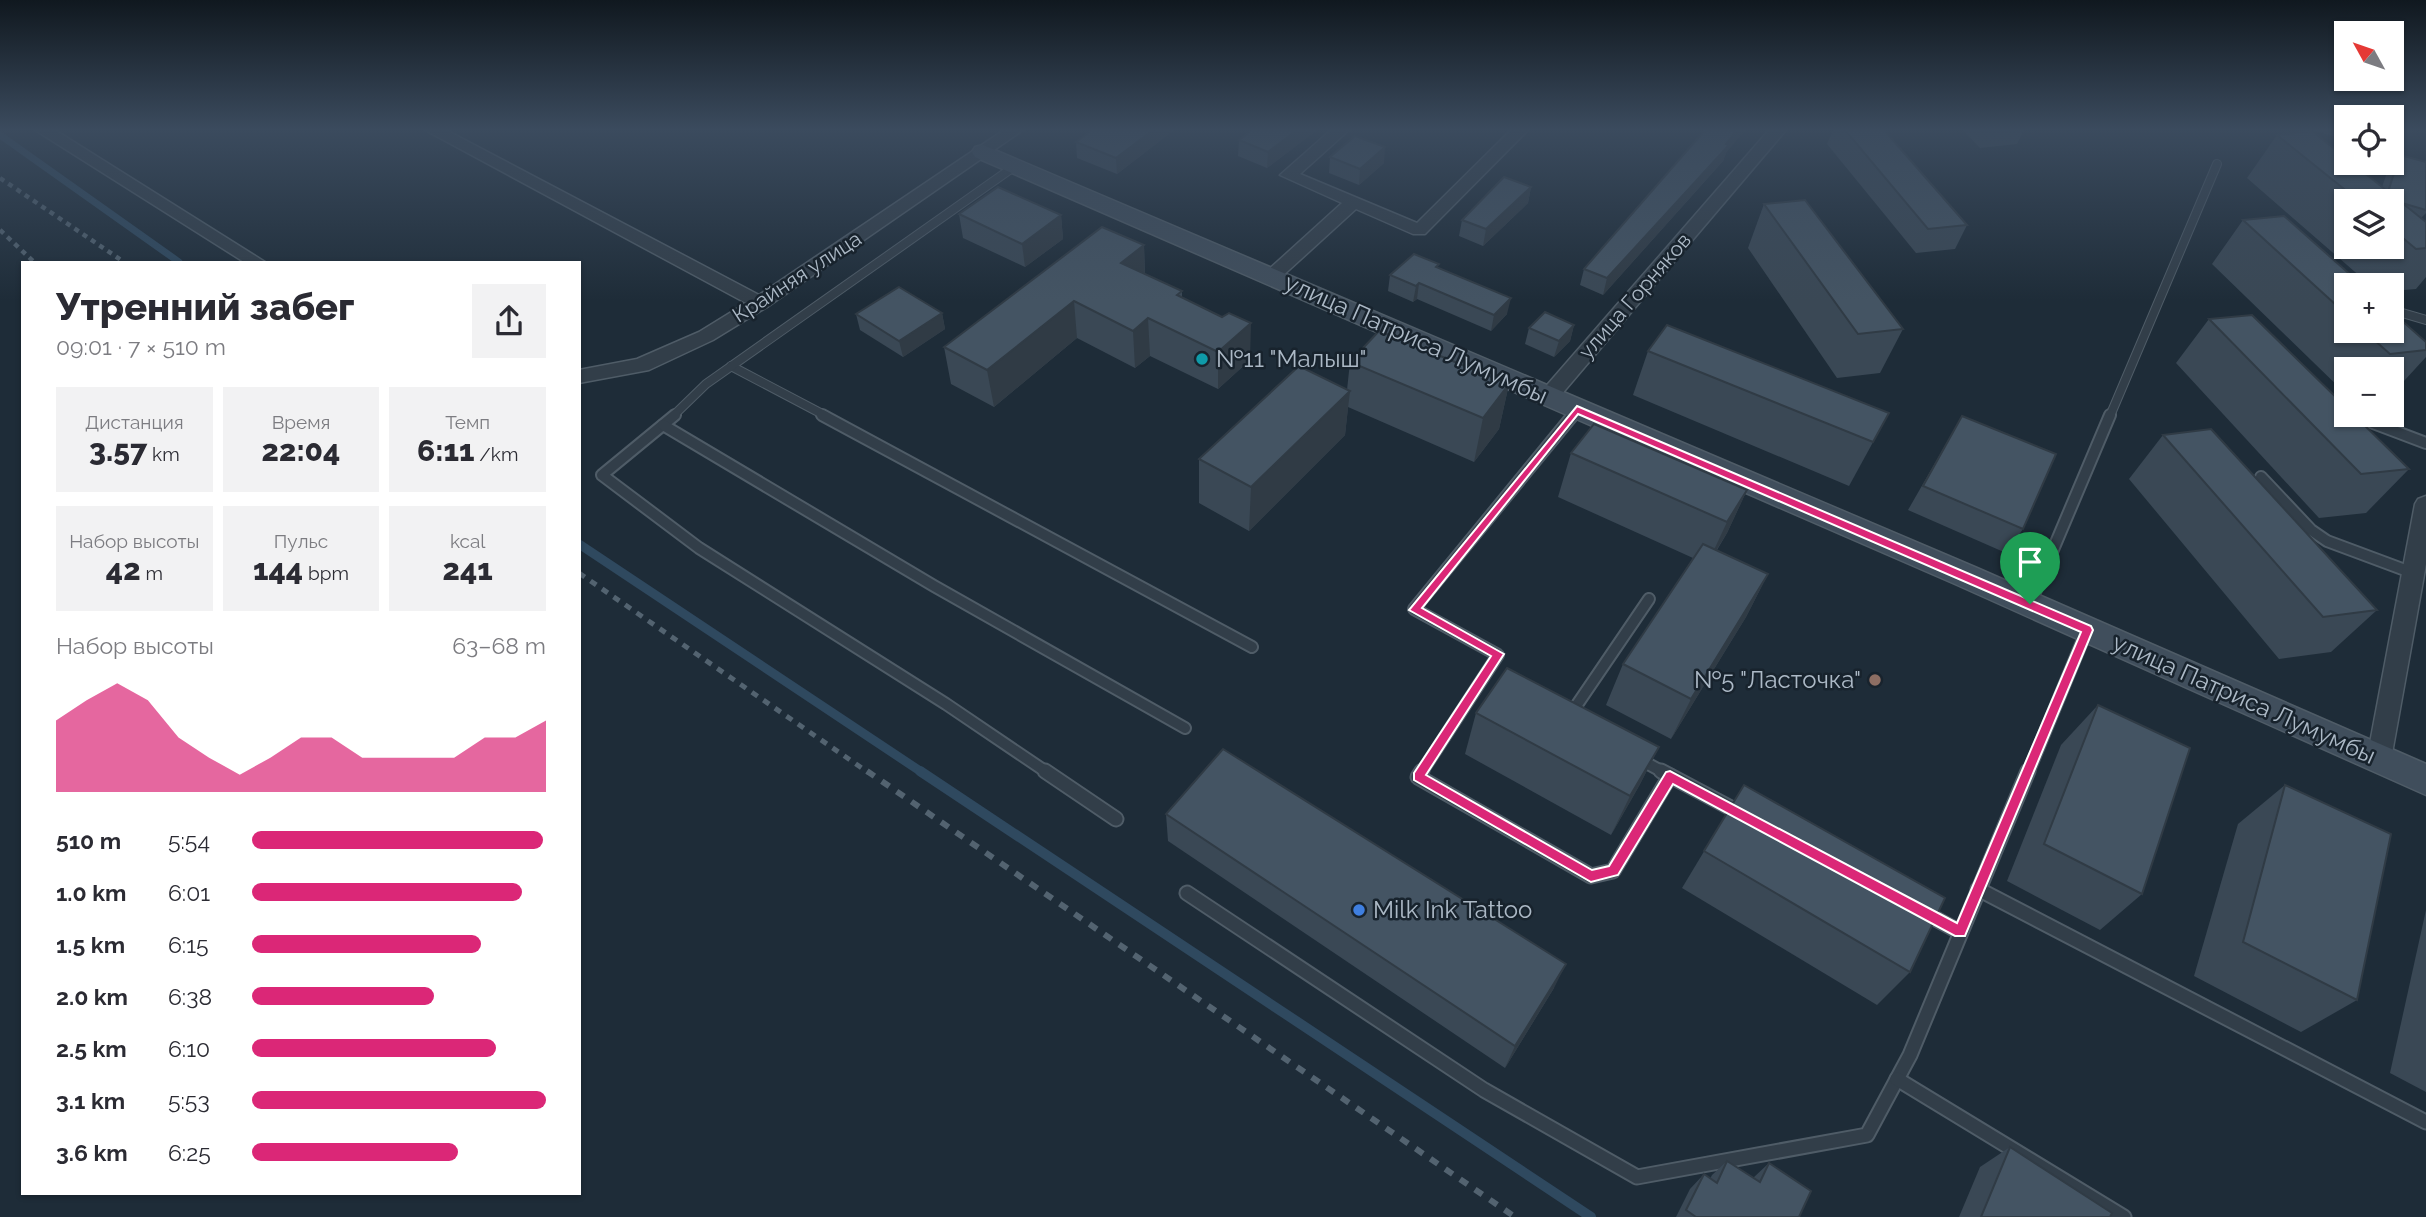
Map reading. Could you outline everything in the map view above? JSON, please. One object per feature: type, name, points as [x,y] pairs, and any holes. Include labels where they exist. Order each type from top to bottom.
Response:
[{"type":"street","points":[[135,187],[254,261]]},
{"type":"street","points":[[540,187],[760,303]]},
{"type":"street","name":"Крайняя улица","points":[[581,377],[642,365],[706,336],[760,303],[932,187]]},
{"type":"street","name":"улица Патриса Лумумбы","points":[[1064,187],[2030,604],[2426,780]]},
{"type":"street","points":[[1317,187],[1419,230],[1463,187]]},
{"type":"street","name":"улица Горняков","points":[[1548,397],[1729,187]]},
{"type":"street","points":[[1272,276],[1354,202]]},
{"type":"street","points":[[2379,759],[2413,573],[2423,537],[2426,504]]},
{"type":"lane","points":[[985,187],[706,384],[663,425],[602,475],[699,548],[946,704],[1116,819]]},
{"type":"lane","points":[[2030,604],[2207,187]]},
{"type":"lane","points":[[2404,314],[2426,320]]},
{"type":"lane","points":[[731,366],[1101,563],[1252,647]]},
{"type":"lane","points":[[1577,410],[1414,610],[1498,654],[1418,777],[1591,876],[1613,870],[1670,776]]},
{"type":"lane","points":[[663,425],[934,586],[1185,729]]},
{"type":"lane","points":[[2384,427],[2426,443]]},
{"type":"lane","points":[[2261,477],[2311,530],[2327,541],[2413,573]]},
{"type":"lane","points":[[1567,721],[1649,599]]},
{"type":"lane","points":[[1187,893],[1484,1090],[1637,1177],[1867,1135],[1897,1079],[2087,630]]},
{"type":"lane","points":[[1624,751],[1755,821]]},
{"type":"lane","points":[[1978,889],[2426,1122]]},
{"type":"lane","points":[[1912,906],[1960,932]]},
{"type":"lane","points":[[1897,1079],[2124,1217]]},
{"type":"building","points":[[998,187],[1061,215],[1022,244],[959,214]]},
{"type":"building","points":[[1494,187],[1531,187],[1486,229],[1462,220]]},
{"type":"building","points":[[1656,187],[1691,187],[1607,278],[1584,269]]},
{"type":"building","points":[[1893,187],[1934,187],[1967,225],[1928,229]]},
{"type":"building","points":[[2341,187],[2382,187],[2385,189]]},
{"type":"building","points":[[2390,187],[2426,187],[2426,210],[2404,204],[2404,189],[2389,189]]},
{"type":"building","points":[[1805,200],[1903,329],[1858,334],[1764,204]]},
{"type":"building","points":[[2404,204],[2426,222],[2426,248],[2416,249],[2404,239]]},
{"type":"building","points":[[2284,216],[2348,273],[2334,273],[2334,303],[2243,220]]},
{"type":"building","points":[[1102,227],[1144,245],[1121,263],[1182,291],[1177,295],[1222,317],[1229,313],[1251,323],[1218,352],[1148,318],[1133,331],[1074,301],[987,370],[944,347]]},
{"type":"building","points":[[1414,254],[1439,264],[1436,267],[1511,298],[1494,315],[1419,283],[1416,286],[1390,275]]},
{"type":"building","points":[[899,287],[942,313],[899,341],[856,314]]},
{"type":"building","points":[[1545,312],[1574,325],[1559,341],[1529,328]]},
{"type":"building","points":[[2252,315],[2334,395],[2334,427],[2366,427],[2409,469],[2361,474],[2209,319]]},
{"type":"building","points":[[2404,323],[2426,342],[2426,350],[2390,354],[2378,343],[2404,343]]},
{"type":"building","points":[[1667,325],[1889,413],[1873,442],[1648,351]]},
{"type":"building","points":[[1379,331],[1509,384],[1483,418],[1350,362]]},
{"type":"building","points":[[1299,366],[1350,391],[1251,487],[1199,459]]},
{"type":"building","points":[[1962,416],[2056,454],[2023,529],[1923,486]]},
{"type":"building","points":[[1594,424],[1747,490],[1727,522],[1571,453]]},
{"type":"building","points":[[2211,429],[2377,610],[2323,617],[2163,435]]},
{"type":"building","points":[[1703,544],[1768,574],[1691,699],[1623,664]]},
{"type":"building","points":[[1507,668],[1659,747],[1630,796],[1476,713]]},
{"type":"building","points":[[2098,705],[2190,748],[2142,894],[2044,844]]},
{"type":"building","points":[[1223,749],[1566,964],[1515,1046],[1166,814]]},
{"type":"building","points":[[1744,785],[1945,898],[1910,972],[1704,851]]},
{"type":"building","points":[[2285,785],[2391,834],[2357,1000],[2243,942]]},
{"type":"building","points":[[2010,1147],[2112,1213],[2110,1217],[1981,1217]]},
{"type":"building","points":[[1727,1161],[1760,1182],[1769,1163],[1811,1191],[1799,1217],[1696,1217],[1686,1210],[1704,1174],[1717,1183]]},
{"type":"waterway","points":[[73,187],[178,261]]},
{"type":"waterway","points":[[581,545],[923,773]]},
{"type":"waterway","points":[[920,771],[1591,1217]]},
{"type":"railway","points":[[13,187],[123,261]]},
{"type":"railway","points":[[0,230],[33,261]]},
{"type":"railway","points":[[581,574],[869,773]]},
{"type":"railway","points":[[867,771],[1515,1217]]},
{"type":"place","name":"№11 \"Малыш\"","points":[[1202,359]]},
{"type":"place","name":"№5 \"Ласточка\"","points":[[1875,680]]},
{"type":"place","name":"Milk Ink Tattoo","points":[[1359,910]]},
{"type":"route","points":[[1577,410],[2030,604],[2087,630],[1960,932],[1670,776],[1613,870],[1591,876],[1418,777],[1498,654],[1414,610],[1439,575],[1577,410]]}]
